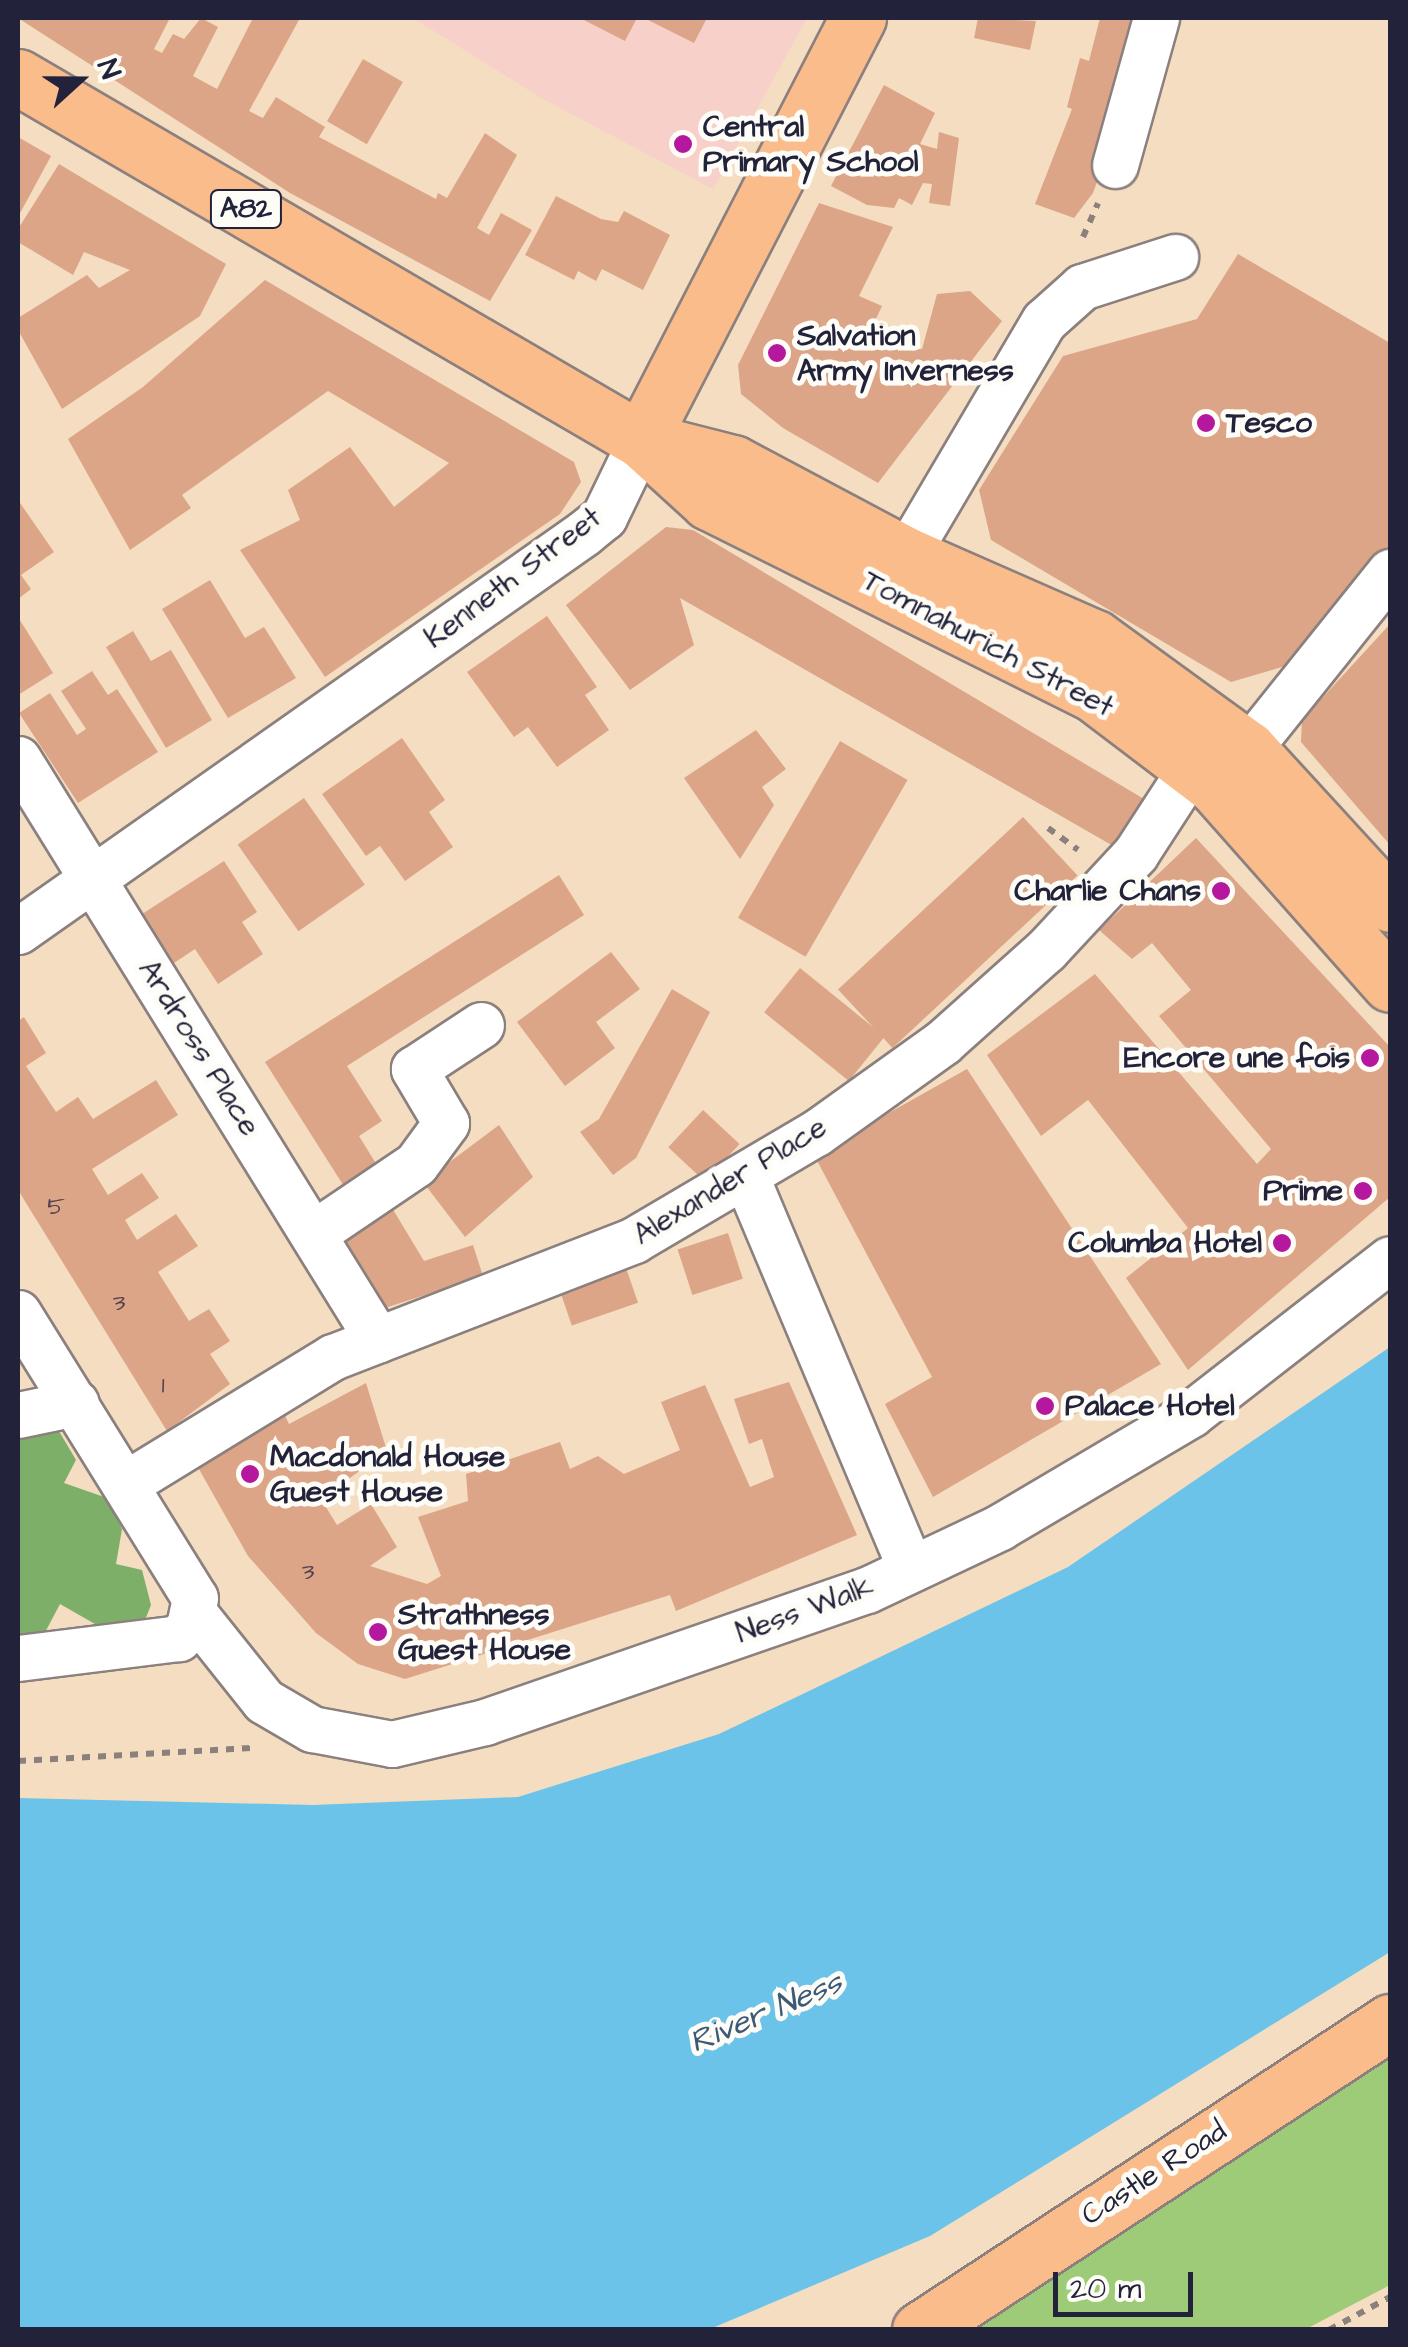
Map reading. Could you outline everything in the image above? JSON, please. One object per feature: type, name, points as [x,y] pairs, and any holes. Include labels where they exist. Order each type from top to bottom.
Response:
[{"type":"main road","name":"Kenneth Street","points":[[641,440],[858,18]]},
{"type":"main road","name":"Tomnahurich Street","points":[[18,76],[641,440],[709,502],[1219,757]]},
{"type":"main road","name":"Tomnahurich Street","points":[[641,440],[733,463],[906,555],[1094,638],[1219,757]]},
{"type":"main road","points":[[1219,757],[1390,904]]},
{"type":"main road","points":[[1219,757],[1390,984]]},
{"type":"main road","name":"Castle Road","points":[[920,2330],[1390,2022]]},
{"type":"street","points":[[1115,165],[1156,18]]},
{"type":"street","points":[[906,555],[1044,321],[1082,287],[1175,257]]},
{"type":"street","name":"Kenneth Street","points":[[18,931],[584,533],[604,517],[641,440]]},
{"type":"street","name":"Alexander Place","points":[[128,1483],[281,1383],[378,1340],[634,1240],[746,1177],[943,1042],[1046,950],[1390,572]]},
{"type":"street","name":"Ardross Place","points":[[18,759],[378,1340]]},
{"type":"street","points":[[314,1233],[416,1164],[446,1123],[414,1069],[480,1025]]},
{"type":"street","points":[[746,1177],[910,1569]]},
{"type":"street","name":"Ness Walk","points":[[18,1313],[184,1572],[193,1612],[223,1658],[264,1701],[312,1730],[392,1744],[485,1722],[640,1670],[910,1569],[1000,1527],[1191,1414],[1390,1259]]},
{"type":"street","points":[[18,1415],[76,1403]]},
{"type":"street","points":[[18,1658],[162,1643],[178,1638],[193,1612]]},
{"type":"path","points":[[18,1761],[260,1747]]},
{"type":"path","points":[[1329,2330],[1390,2297]]},
{"type":"shaded area","name":"Central Primary School","points":[[413,18],[807,18],[713,189],[543,99]]},
{"type":"green space","points":[[56,1426],[76,1460],[64,1483],[107,1498],[122,1529],[116,1564],[142,1570],[151,1605],[145,1620],[102,1628],[60,1604],[41,1640],[18,1652],[18,1432]]},
{"type":"green space","points":[[1390,2047],[1390,2285],[1306,2329],[963,2330]]},
{"type":"water","name":"River Ness","points":[[1390,1347],[1390,1952],[930,2236],[710,2329],[18,2329],[18,1798],[313,1805],[518,1797],[719,1734],[1068,1567]]},
{"type":"building","points":[[18,18],[170,18],[154,49],[162,53],[173,34],[184,39],[201,18],[218,27],[193,76],[217,89],[253,18],[300,18],[249,111],[263,118],[276,97],[325,127],[319,137],[436,199],[438,193],[447,198],[485,133],[517,155],[477,228],[489,235],[501,213],[532,230],[490,301],[290,193]]},
{"type":"building","points":[[580,18],[637,18],[625,41]]},
{"type":"building","points":[[644,18],[707,18],[694,43]]},
{"type":"building","points":[[978,18],[1036,21],[1030,50],[974,38]]},
{"type":"building","points":[[1100,18],[1145,18],[1120,117],[1093,193],[1074,218],[1035,204],[1072,109],[1067,107],[1080,58],[1089,61]]},
{"type":"building","points":[[363,59],[403,82],[367,144],[327,121]]},
{"type":"building","points":[[884,85],[935,113],[920,144],[937,149],[939,132],[959,138],[950,206],[929,203],[932,184],[923,183],[912,205],[899,198],[894,208],[867,205],[831,186]]},
{"type":"building","points":[[18,137],[51,156],[18,217]]},
{"type":"building","points":[[59,164],[226,264],[200,316],[62,409],[18,330],[18,318],[87,275],[99,288],[130,270],[84,252],[73,275],[18,242],[18,229]]},
{"type":"building","points":[[556,196],[601,219],[618,222],[624,211],[670,235],[643,290],[602,269],[596,281],[578,271],[574,280],[525,255]]},
{"type":"building","points":[[819,203],[893,227],[859,296],[882,306],[864,344],[922,349],[937,294],[970,291],[1002,321],[878,483],[783,428],[741,394],[738,365]]},
{"type":"building","name":"Tesco","points":[[1238,254],[1390,343],[1390,545],[1292,664],[1231,682],[991,540],[979,490],[1063,356],[1197,319]]},
{"type":"building","points":[[265,280],[574,462],[581,482],[560,514],[325,677],[240,550],[300,520],[288,490],[350,447],[394,507],[449,463],[328,391],[182,495],[191,508],[130,550],[68,439],[143,387]]},
{"type":"building","points":[[18,500],[54,552],[21,575],[31,589],[18,599]]},
{"type":"building","points":[[666,527],[693,530],[1149,802],[1115,847],[680,598],[694,645],[630,690],[566,605]]},
{"type":"building","points":[[210,580],[245,638],[264,627],[296,678],[228,718],[162,609]]},
{"type":"building","points":[[547,616],[597,687],[585,695],[609,730],[557,767],[528,727],[514,737],[467,672]]},
{"type":"building","points":[[18,617],[53,673],[18,695]]},
{"type":"building","points":[[1390,624],[1390,845],[1301,742],[1302,720]]},
{"type":"building","points":[[133,631],[151,661],[171,650],[212,720],[166,748],[106,647]]},
{"type":"building","points":[[92,671],[108,695],[117,689],[158,752],[78,803],[19,713],[50,693],[77,735],[86,729],[61,691]]},
{"type":"building","points":[[756,730],[786,769],[762,787],[774,805],[740,859],[684,778]]},
{"type":"building","points":[[402,738],[445,800],[429,812],[453,847],[405,881],[380,846],[366,856],[322,794]]},
{"type":"building","points":[[840,741],[908,780],[806,957],[738,918]]},
{"type":"building","points":[[304,798],[365,885],[298,931],[238,844]]},
{"type":"building","points":[[1023,817],[1078,876],[893,1048],[838,990]]},
{"type":"building","points":[[1196,838],[1390,1047],[1390,1197],[1188,1370],[1126,1278],[1188,1228],[1088,1100],[1041,1136],[987,1055],[1095,974],[1257,1164],[1271,1149],[1159,1016],[1191,990],[1152,943],[1132,959],[1099,930]]},
{"type":"building","points":[[224,861],[257,912],[242,922],[263,954],[218,984],[195,949],[171,965],[139,916]]},
{"type":"building","points":[[559,875],[584,915],[347,1066],[382,1121],[359,1136],[380,1170],[347,1191],[265,1062]]},
{"type":"building","points":[[611,952],[640,989],[596,1022],[615,1048],[565,1086],[517,1022]]},
{"type":"building","points":[[800,968],[885,1037],[849,1081],[764,1012]]},
{"type":"building","points":[[672,989],[710,1012],[636,1158],[613,1175],[580,1132],[599,1119]]},
{"type":"building","points":[[24,1017],[46,1053],[26,1066],[56,1112],[78,1097],[93,1119],[156,1080],[178,1115],[92,1169],[108,1195],[142,1173],[159,1198],[125,1220],[137,1240],[176,1214],[198,1246],[158,1272],[189,1321],[209,1309],[230,1341],[210,1354],[230,1384],[167,1431],[18,1190],[18,1021]]},
{"type":"building","points":[[967,1069],[1161,1364],[933,1497],[885,1404],[932,1377],[814,1155]]},
{"type":"building","points":[[703,1110],[740,1144],[705,1181],[668,1147]]},
{"type":"building","points":[[499,1125],[533,1177],[465,1237],[423,1182]]},
{"type":"building","points":[[383,1193],[424,1261],[473,1245],[483,1276],[385,1308],[334,1225]]},
{"type":"building","points":[[728,1233],[743,1279],[692,1295],[678,1249]]},
{"type":"building","points":[[625,1265],[638,1303],[572,1326],[559,1288]]},
{"type":"building","points":[[789,1382],[857,1535],[676,1611],[670,1595],[405,1679],[358,1664],[316,1633],[248,1556],[191,1455],[280,1405],[289,1424],[366,1383],[387,1451],[321,1499],[337,1525],[371,1504],[397,1547],[370,1566],[427,1584],[441,1576],[418,1517],[468,1501],[466,1474],[560,1442],[570,1469],[598,1456],[624,1474],[680,1450],[661,1402],[705,1385],[750,1487],[774,1477],[762,1439],[749,1444],[734,1399]]},
{"type":"place","name":"Central Primary School","points":[[683,144]]},
{"type":"place","name":"Salvation Army Inverness","points":[[777,353]]},
{"type":"place","name":"Tesco","points":[[1206,423]]},
{"type":"place","name":"Charlie Chans","points":[[1221,891]]},
{"type":"place","name":"Encore une fois","points":[[1370,1058]]},
{"type":"place","name":"Prime","points":[[1363,1191]]},
{"type":"place","name":"Columba Hotel","points":[[1282,1243]]},
{"type":"place","name":"Palace Hotel","points":[[1045,1406]]},
{"type":"place","name":"Macdonald House Guest House","points":[[250,1474]]},
{"type":"place","name":"Strathness Guest House","points":[[378,1632]]}]
